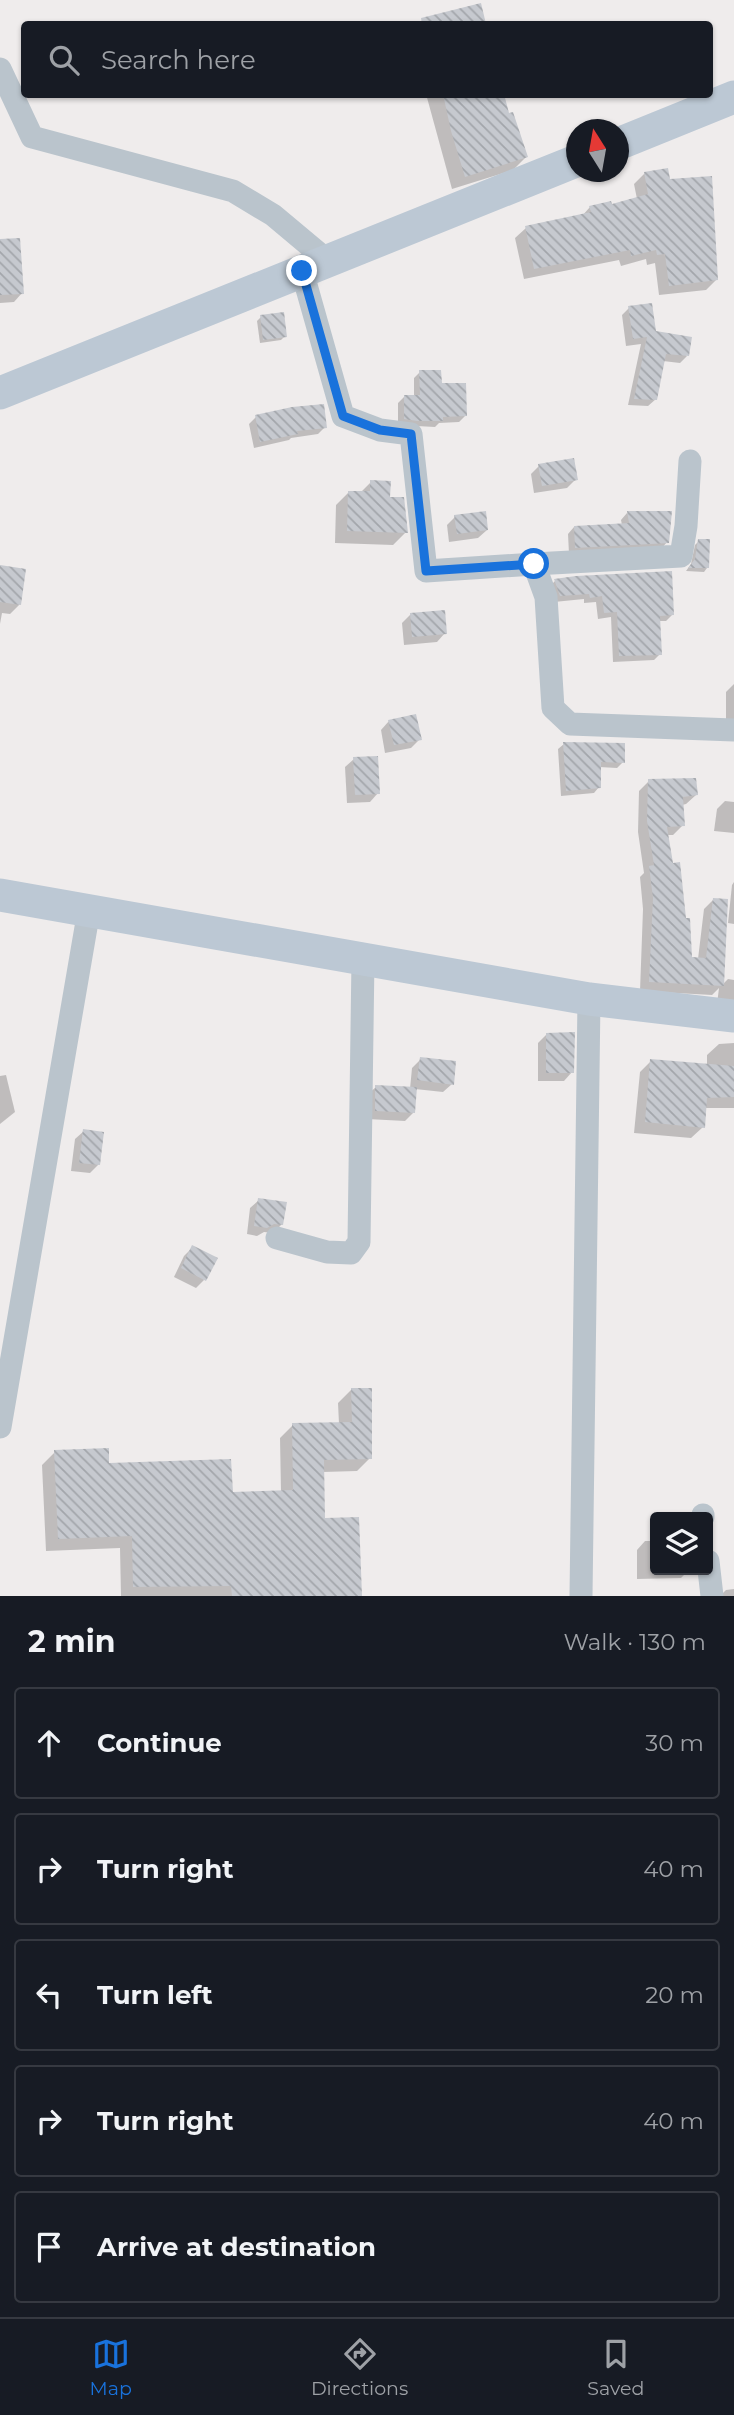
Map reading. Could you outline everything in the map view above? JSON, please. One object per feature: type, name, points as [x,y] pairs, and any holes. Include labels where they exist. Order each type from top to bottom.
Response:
[{"type":"main road","points":[[629,140],[734,97]]},
{"type":"main road","points":[[0,393],[566,165]]},
{"type":"main road","points":[[0,894],[589,999],[734,1016]]},
{"type":"street","points":[[0,69],[32,137],[233,191],[274,215],[315,266],[343,416],[380,430],[411,434],[426,571],[681,555],[690,461]]},
{"type":"street","points":[[534,564],[546,597],[553,708],[570,724],[734,730]]},
{"type":"street","points":[[0,1427],[89,910]]},
{"type":"street","points":[[277,1238],[339,1253],[351,1253],[359,1242],[363,959]]},
{"type":"street","points":[[581,1596],[589,999]]},
{"type":"street","points":[[710,1575],[712,1596]]},
{"type":"building","points":[[481,3],[485,21],[422,21],[421,18]]},
{"type":"building","points":[[444,98],[505,98],[509,113],[513,112],[528,157],[465,177]]},
{"type":"building","points":[[668,168],[670,179],[712,176],[718,280],[669,286],[665,254],[657,255],[656,250],[631,256],[630,250],[534,269],[525,226],[591,212],[589,206],[611,201],[612,204],[648,194],[644,172]]},
{"type":"building","points":[[20,238],[24,294],[0,295],[0,239]]},
{"type":"building","points":[[652,303],[656,331],[692,337],[689,356],[666,354],[657,400],[634,399],[647,337],[633,339],[628,306]]},
{"type":"building","points":[[284,312],[287,337],[263,340],[260,315]]},
{"type":"building","points":[[419,370],[441,370],[442,383],[466,383],[467,416],[443,417],[443,421],[404,419],[404,395],[420,395]]},
{"type":"building","points":[[324,404],[327,428],[297,431],[298,434],[260,442],[255,415]]},
{"type":"building","points":[[574,458],[578,480],[542,486],[538,464]]},
{"type":"building","points":[[370,480],[391,481],[390,497],[404,497],[408,533],[347,531],[348,491],[370,491]]},
{"type":"building","points":[[486,511],[488,530],[457,534],[454,515]]},
{"type":"building","points":[[627,511],[672,511],[669,543],[575,548],[574,526],[629,523]]},
{"type":"building","points":[[698,539],[710,539],[709,568],[688,568],[695,559]]},
{"type":"building","points":[[0,565],[26,569],[21,605],[0,602]]},
{"type":"building","points":[[672,571],[674,615],[660,616],[662,655],[619,656],[617,612],[604,613],[602,596],[560,596],[554,579],[576,576]]},
{"type":"building","points":[[445,610],[447,634],[412,637],[410,613]]},
{"type":"building","points":[[416,714],[422,740],[394,745],[388,720]]},
{"type":"building","points":[[563,742],[625,743],[625,763],[601,762],[601,788],[566,791]]},
{"type":"building","points":[[378,756],[380,794],[355,795],[353,757]]},
{"type":"building","points":[[696,778],[698,795],[683,797],[685,826],[667,827],[673,863],[680,862],[686,918],[690,918],[692,957],[706,958],[713,898],[728,899],[724,986],[649,982],[653,898],[649,866],[654,865],[647,821],[648,779]]},
{"type":"building","points":[[575,1032],[574,1073],[546,1073],[546,1033]]},
{"type":"building","points":[[420,1057],[456,1061],[454,1085],[417,1080]]},
{"type":"building","points":[[650,1059],[734,1066],[734,1097],[707,1098],[705,1128],[645,1122]]},
{"type":"building","points":[[375,1085],[417,1087],[415,1113],[375,1111]]},
{"type":"building","points":[[83,1129],[104,1132],[100,1165],[79,1163]]},
{"type":"building","points":[[258,1198],[287,1202],[283,1225],[274,1224],[267,1228],[254,1226]]},
{"type":"building","points":[[192,1245],[218,1258],[206,1281],[181,1268]]},
{"type":"building","points":[[351,1388],[372,1388],[372,1459],[324,1460],[325,1518],[359,1517],[362,1596],[232,1596],[231,1586],[133,1587],[132,1536],[58,1539],[54,1450],[109,1448],[109,1463],[231,1459],[233,1492],[293,1490],[292,1423],[352,1422]]},
{"type":"route","points":[[302,271],[343,416],[380,430],[411,434],[426,571],[534,564]]}]
